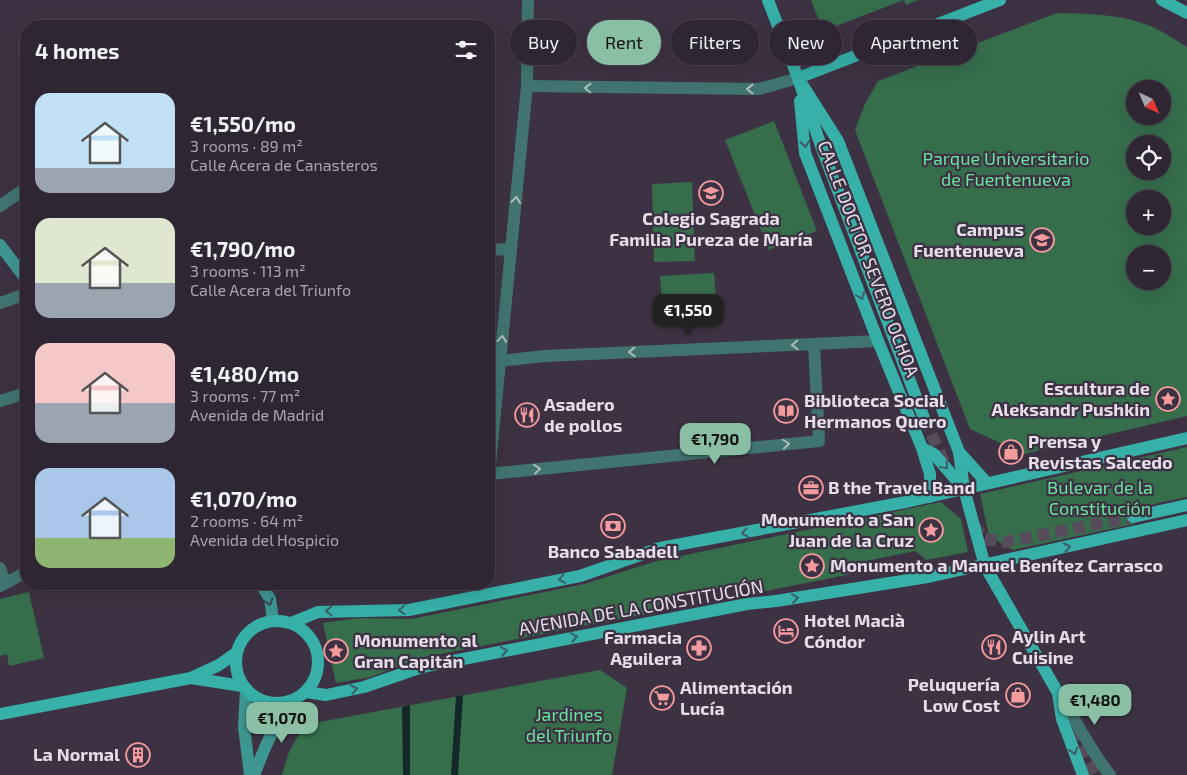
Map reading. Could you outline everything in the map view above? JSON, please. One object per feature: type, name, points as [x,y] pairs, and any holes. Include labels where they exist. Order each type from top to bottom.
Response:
[{"type":"main road","name":"CALLE DOCTOR SEVERO OCHOA","points":[[768,0],[798,78],[824,155],[924,418]]},
{"type":"main road","points":[[798,78],[1000,0]]},
{"type":"main road","points":[[1162,0],[1187,13]]},
{"type":"main road","name":"CALLE DOCTOR SEVERO OCHOA","points":[[798,78],[806,153],[878,341],[922,448],[930,474],[930,497]]},
{"type":"main road","name":"CALLE DOCTOR SEVERO OCHOA","points":[[798,78],[838,141],[959,452],[964,489]]},
{"type":"main road","points":[[0,245],[20,270]]},
{"type":"main road","points":[[291,623],[318,612],[409,610],[580,576],[660,548],[930,497],[1187,438]]},
{"type":"main road","points":[[922,448],[934,454],[964,489],[985,566],[1058,693],[1062,719],[1082,775]]},
{"type":"main road","name":"CALLE DOCTOR SEVERO OCHOA","points":[[959,452],[987,483]]},
{"type":"main road","points":[[1133,517],[1187,505]]},
{"type":"main road","name":"AVENIDA DE LA CONSTITUCIÓN","points":[[306,692],[326,695],[364,687],[422,667],[746,604],[928,577],[985,566],[1187,520]]},
{"type":"main road","points":[[265,590],[270,599],[273,621]]},
{"type":"main road","points":[[250,775],[244,727],[244,688],[236,669],[237,652],[242,639],[255,627],[264,622],[291,623],[307,634],[316,649],[319,661],[315,679],[306,692],[292,702],[281,715],[254,775]]},
{"type":"main road","points":[[0,714],[191,678],[219,665],[237,652]]},
{"type":"main road","points":[[191,678],[244,688],[262,701],[276,704],[292,702]]},
{"type":"street","points":[[495,354],[511,249],[527,86],[528,0]]},
{"type":"street","points":[[527,86],[759,89],[798,78]]},
{"type":"street","points":[[0,206],[20,192]]},
{"type":"street","points":[[495,250],[511,249]]},
{"type":"street","points":[[0,303],[20,296]]},
{"type":"street","points":[[495,361],[545,356],[878,341]]},
{"type":"street","points":[[495,473],[819,441],[814,344]]},
{"type":"street","points":[[0,401],[20,395]]},
{"type":"street","points":[[0,568],[3,584],[20,575]]},
{"type":"street","points":[[1058,693],[1110,775]]},
{"type":"green space","points":[[811,0],[904,0],[842,24],[842,20],[819,20]]},
{"type":"green space","points":[[904,0],[918,0],[906,5]]},
{"type":"green space","name":"Parque Universitario de Fuentenueva","points":[[1057,13],[1108,16],[1133,20],[1157,29],[1187,47],[1187,416],[1024,454],[970,429],[855,130],[865,104],[878,81],[920,65],[977,65],[977,43]]},
{"type":"green space","points":[[774,121],[817,231],[769,250],[725,140]]},
{"type":"green space","points":[[692,182],[695,261],[654,262],[652,184]]},
{"type":"green space","points":[[714,273],[716,300],[662,303],[660,276]]},
{"type":"green space","name":"Bulevar de la Constitución","points":[[1187,447],[1187,497],[1131,509],[1134,524],[1013,550],[989,536],[980,494]]},
{"type":"green space","points":[[941,502],[961,519],[968,552],[926,560],[916,551],[850,564],[852,574],[750,594],[748,583],[665,599],[651,613],[420,658],[371,677],[336,683],[323,623],[358,618],[411,619],[584,584],[657,561]]},
{"type":"green space","points":[[29,592],[44,658],[9,666],[7,654],[0,656],[0,599]]},
{"type":"green space","name":"Jardines del Triunfo","points":[[600,670],[627,688],[612,775],[282,775],[289,752],[300,732],[311,729],[314,723]]},
{"type":"shaded area","points":[[463,695],[458,775],[451,775],[456,696]]},
{"type":"shaded area","points":[[410,705],[410,775],[403,775],[402,707]]},
{"type":"tunnel","points":[[924,418],[945,464]]},
{"type":"tunnel","points":[[973,525],[985,539],[1005,542],[1133,517]]},
{"type":"tunnel","points":[[1065,714],[1097,775]]},
{"type":"place","name":"Colegio Sagrada Familia Pureza de María","points":[[711,193]]},
{"type":"place","name":"Campus Fuentenueva","points":[[1042,240]]},
{"type":"place","name":"Escultura de Aleksandr Pushkin","points":[[1168,399]]},
{"type":"place","name":"Biblioteca Social Hermanos Quero","points":[[786,411]]},
{"type":"place","name":"Asadero de pollos","points":[[527,415]]},
{"type":"place","name":"Prensa y Revistas Salcedo","points":[[1011,452]]},
{"type":"place","name":"B the Travel Band","points":[[811,488]]},
{"type":"place","name":"Banco Sabadell","points":[[613,526]]},
{"type":"place","name":"Monumento a San Juan de la Cruz","points":[[931,530]]},
{"type":"place","name":"Monumento a Manuel Benítez Carrasco","points":[[812,566]]},
{"type":"place","name":"Hotel Macià Cóndor","points":[[786,631]]},
{"type":"place","name":"Aylin Art Cuisine","points":[[994,647]]},
{"type":"place","name":"Farmacia Aguilera","points":[[699,648]]},
{"type":"place","name":"Monumento al Gran Capitán","points":[[336,651]]},
{"type":"place","name":"Peluquería Low Cost","points":[[1018,695]]},
{"type":"place","name":"Alimentación Lucía","points":[[662,698]]},
{"type":"place","name":"La Normal","points":[[138,755]]}]
